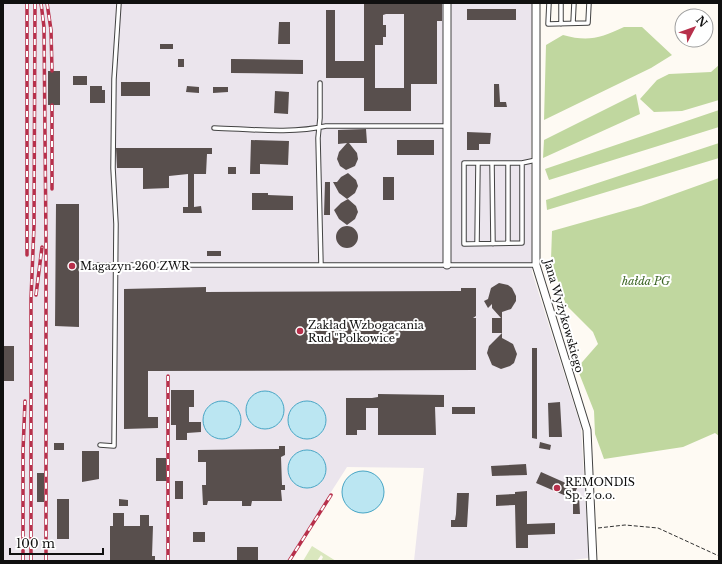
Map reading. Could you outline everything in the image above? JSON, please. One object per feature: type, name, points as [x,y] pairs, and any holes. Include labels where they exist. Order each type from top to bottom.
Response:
[{"type":"street","points":[[447,3],[447,265]]},
{"type":"street","name":"Jana Wyżykowskiego","points":[[536,3],[536,265],[587,430],[594,561]]},
{"type":"lane","points":[[100,445],[114,446],[114,79],[119,3]]},
{"type":"lane","points":[[549,3],[548,24],[588,23],[589,3]]},
{"type":"lane","points":[[561,3],[561,24]]},
{"type":"lane","points":[[573,23],[574,3]]},
{"type":"lane","points":[[320,83],[318,128],[321,265]]},
{"type":"lane","points":[[214,128],[447,126]]},
{"type":"lane","points":[[522,163],[522,243],[464,244],[464,163],[522,163],[536,160]]},
{"type":"lane","points":[[478,163],[478,244]]},
{"type":"lane","points":[[492,163],[493,244]]},
{"type":"lane","points":[[508,163],[508,243]]},
{"type":"lane","points":[[88,265],[536,265]]},
{"type":"path","points":[[592,528],[625,525],[658,528],[719,556]]},
{"type":"shaded area","points":[[3,3],[533,3],[531,152],[532,272],[581,427],[589,558],[564,561],[414,561],[424,468],[347,467],[287,561],[3,561]]},
{"type":"green space","points":[[624,27],[642,27],[672,55],[651,68],[544,120],[546,45],[563,35],[580,38],[594,38]]},
{"type":"green space","points":[[719,65],[719,100],[682,111],[654,112],[640,99],[657,80],[669,74],[711,72]]},
{"type":"green space","points":[[636,94],[640,114],[543,158],[544,140]]},
{"type":"green space","points":[[719,110],[719,127],[549,180],[545,169]]},
{"type":"green space","points":[[719,143],[719,158],[547,210],[546,200]]},
{"type":"green space","name":"hałda PG","points":[[719,178],[719,436],[715,433],[683,447],[604,459],[595,434],[594,411],[577,368],[598,344],[593,332],[566,305],[551,260],[552,231],[641,206]]},
{"type":"green space","points":[[312,546],[336,561],[321,561],[323,557],[321,555],[317,561],[303,561]]},
{"type":"water","points":[[261,391],[269,391],[276,394],[281,399],[284,410],[281,421],[276,426],[269,429],[261,429],[254,426],[249,421],[246,414],[246,406],[249,399],[254,394]]},
{"type":"water","points":[[218,401],[226,401],[233,404],[238,409],[241,420],[238,431],[233,436],[226,439],[218,439],[211,436],[206,431],[203,424],[203,416],[206,409],[211,404]]},
{"type":"water","points":[[303,401],[311,401],[318,404],[323,409],[326,420],[323,431],[318,436],[311,439],[303,439],[296,436],[291,431],[288,424],[288,416],[291,409],[296,404]]},
{"type":"water","points":[[303,450],[311,450],[318,453],[323,458],[326,469],[323,480],[318,485],[311,488],[303,488],[296,485],[291,480],[288,473],[288,465],[291,458],[296,453]]},
{"type":"water","points":[[363,471],[378,477],[384,492],[378,507],[363,513],[348,507],[342,492],[348,477]]},
{"type":"building","points":[[364,3],[442,3],[442,21],[437,21],[437,84],[411,84],[411,111],[364,111],[364,78],[326,78],[326,10],[335,10],[335,61],[364,61]],"holes":[[[404,14],[404,88],[375,88],[375,45],[383,45],[383,37],[386,37],[386,25],[383,25],[383,15]]]},
{"type":"building","points":[[467,9],[516,9],[516,20],[467,20]]},
{"type":"building","points":[[279,22],[290,22],[290,44],[278,44]]},
{"type":"building","points":[[160,44],[173,44],[173,49],[160,49]]},
{"type":"building","points":[[178,59],[184,59],[184,67],[178,67]]},
{"type":"building","points":[[231,59],[303,60],[303,74],[231,73]]},
{"type":"building","points":[[48,71],[60,71],[60,105],[48,105]]},
{"type":"building","points":[[73,76],[87,76],[87,85],[73,85]]},
{"type":"building","points":[[121,82],[150,82],[150,96],[121,96]]},
{"type":"building","points":[[494,84],[499,84],[500,102],[506,102],[507,107],[494,107]]},
{"type":"building","points":[[90,86],[102,86],[102,90],[105,90],[105,103],[90,103]]},
{"type":"building","points":[[187,86],[199,87],[199,93],[186,92]]},
{"type":"building","points":[[213,87],[228,87],[228,92],[213,93]]},
{"type":"building","points":[[275,91],[289,92],[288,114],[274,113]]},
{"type":"building","points":[[366,129],[367,143],[349,143],[357,153],[358,159],[355,166],[346,170],[340,166],[337,159],[339,152],[347,143],[338,144],[338,130]]},
{"type":"building","points":[[467,132],[491,133],[490,144],[479,144],[479,150],[467,150]]},
{"type":"building","points":[[251,140],[289,141],[288,165],[260,164],[260,174],[250,174]]},
{"type":"building","points":[[397,140],[434,140],[434,155],[397,155]]},
{"type":"building","points":[[116,148],[212,148],[212,154],[207,154],[206,174],[194,174],[194,207],[201,206],[202,213],[183,213],[183,207],[188,207],[188,174],[169,176],[169,188],[143,189],[143,168],[117,168]]},
{"type":"building","points":[[228,167],[236,167],[236,174],[228,174]]},
{"type":"building","points":[[348,173],[356,180],[358,186],[355,193],[347,199],[339,193],[333,182],[337,182],[341,177]]},
{"type":"building","points":[[383,177],[394,177],[394,200],[383,200]]},
{"type":"building","points":[[325,182],[330,182],[330,215],[324,215]]},
{"type":"building","points":[[252,193],[293,196],[293,210],[252,210]]},
{"type":"building","points":[[348,199],[356,206],[358,212],[355,219],[347,225],[339,219],[334,210]]},
{"type":"building","points":[[56,204],[79,204],[79,327],[55,326]]},
{"type":"building","points":[[347,226],[355,229],[358,237],[355,245],[347,248],[339,245],[336,237],[339,229]]},
{"type":"building","points":[[207,251],[221,251],[221,256],[207,256]]},
{"type":"building","points":[[499,283],[508,285],[512,288],[516,296],[516,301],[511,309],[502,312],[502,333],[492,333],[492,318],[501,318],[492,308],[492,304],[488,308],[484,301],[488,299],[491,288]]},
{"type":"building","name":"Zakład Wzbogacania Rud \"Polkowice\"","points":[[206,287],[206,292],[461,291],[461,288],[476,288],[476,316],[473,318],[476,318],[476,370],[148,371],[148,417],[158,417],[158,428],[124,429],[124,289]]},
{"type":"building","points":[[502,333],[502,338],[513,344],[517,354],[514,363],[501,369],[492,365],[487,353],[489,346]]},
{"type":"building","points":[[3,346],[14,346],[14,381],[3,381]]},
{"type":"building","points":[[532,348],[537,348],[537,439],[532,438]]},
{"type":"building","points":[[171,390],[194,390],[194,407],[189,407],[189,422],[201,422],[201,432],[187,433],[187,440],[176,440],[176,425],[171,425]]},
{"type":"building","points":[[378,394],[444,395],[444,407],[435,407],[436,435],[378,435],[378,408],[366,408],[366,430],[357,430],[357,435],[346,435],[346,398],[372,398],[378,397]]},
{"type":"building","points":[[560,402],[562,437],[549,437],[548,403]]},
{"type":"building","points":[[452,407],[475,407],[475,414],[452,414]]},
{"type":"building","points":[[540,442],[551,445],[550,450],[539,448]]},
{"type":"building","points":[[54,443],[64,443],[64,450],[54,450]]},
{"type":"building","points":[[279,446],[285,446],[285,455],[281,457],[282,485],[285,485],[285,490],[281,490],[282,501],[252,501],[251,506],[242,506],[242,501],[208,501],[207,505],[203,505],[202,485],[206,485],[206,462],[198,462],[198,450],[279,449]]},
{"type":"building","points":[[82,451],[99,451],[99,479],[82,482]]},
{"type":"building","points":[[156,458],[166,458],[167,481],[156,481]]},
{"type":"building","points":[[526,464],[527,475],[492,476],[491,466]]},
{"type":"building","points":[[541,472],[577,488],[575,493],[579,496],[580,514],[573,514],[573,499],[536,483]]},
{"type":"building","points":[[37,473],[44,473],[44,502],[37,502]]},
{"type":"building","points":[[175,481],[183,481],[183,499],[175,499]]},
{"type":"building","points":[[527,491],[527,524],[555,523],[555,534],[528,535],[528,548],[516,548],[515,505],[496,506],[496,495],[515,494],[515,492]]},
{"type":"building","points":[[457,493],[469,493],[467,527],[451,527],[451,520],[455,520]]},
{"type":"building","points":[[57,499],[69,499],[69,539],[57,539]]},
{"type":"building","points":[[119,499],[128,500],[128,506],[119,506]]},
{"type":"building","points":[[113,513],[124,513],[124,526],[140,526],[140,515],[149,515],[149,526],[153,526],[152,556],[155,556],[155,561],[110,561],[110,526],[113,526]]},
{"type":"building","points":[[193,532],[205,532],[205,542],[193,542]]},
{"type":"building","points":[[237,547],[258,547],[258,561],[237,561]]},
{"type":"railway","points":[[27,3],[27,255]]},
{"type":"railway","points":[[31,561],[31,299],[34,226],[35,3]]},
{"type":"railway","points":[[41,3],[44,27],[46,242],[46,561]]},
{"type":"railway","points":[[47,3],[51,30],[52,71]]},
{"type":"railway","points":[[52,105],[52,189]]},
{"type":"railway","points":[[36,295],[42,247]]},
{"type":"railway","points":[[168,376],[168,561]]},
{"type":"railway","points":[[23,561],[23,451],[25,401]]},
{"type":"railway","points":[[289,561],[331,495]]},
{"type":"place","name":"Magazyn 260 ZWR","points":[[72,266]]},
{"type":"place","name":"Zakład Wzbogacania Rud \"Polkowice\"","points":[[300,331]]},
{"type":"place","name":"REMONDIS Sp. z o.o.","points":[[557,488]]}]
